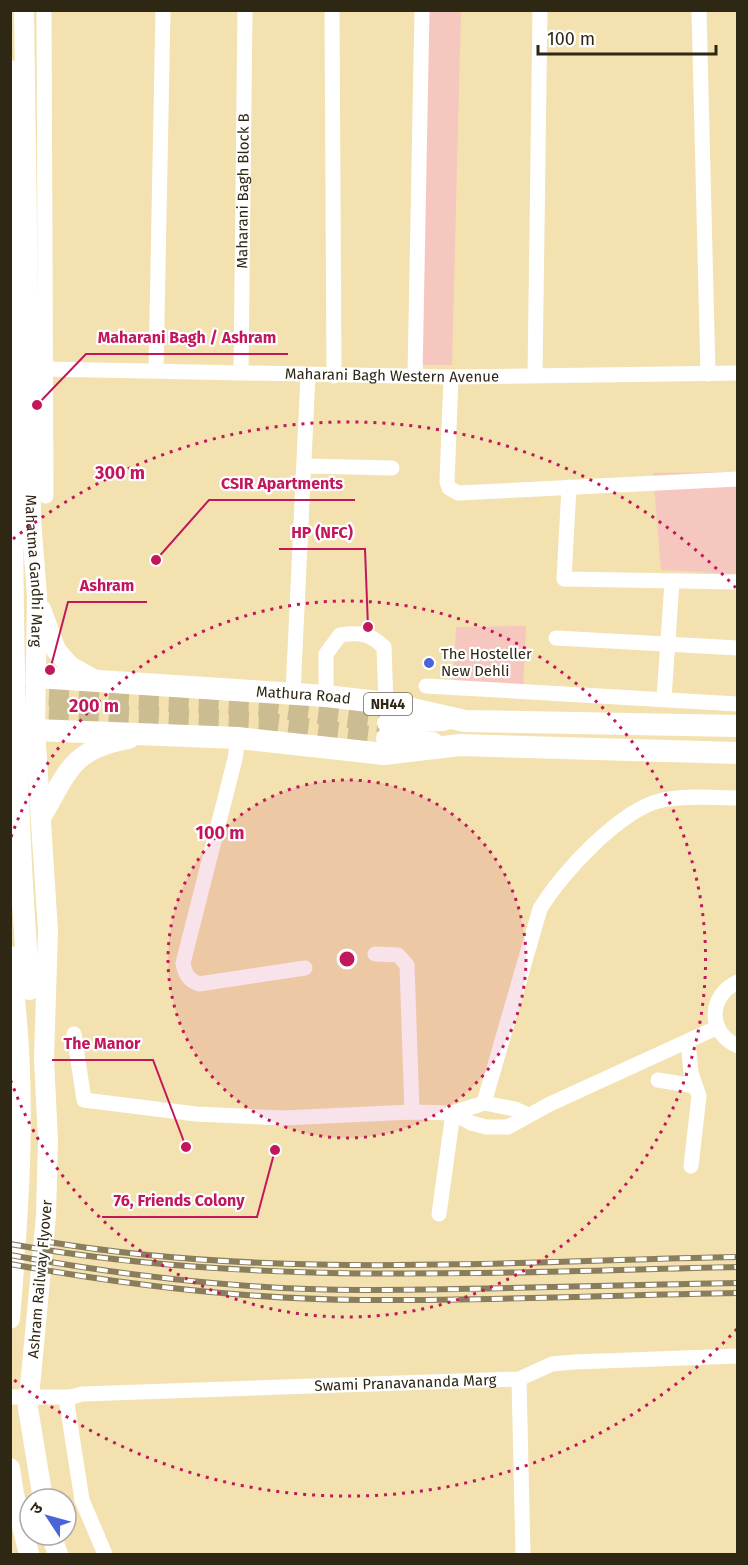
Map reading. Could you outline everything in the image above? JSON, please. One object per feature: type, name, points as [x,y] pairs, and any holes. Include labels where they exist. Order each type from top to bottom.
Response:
[{"type":"highway","points":[[10,71],[14,719],[22,990]]},
{"type":"highway","name":"Mathura Road","points":[[37,677],[326,696],[386,721],[738,726]]},
{"type":"highway","points":[[10,729],[238,738],[384,753],[460,745],[738,753]]},
{"type":"highway","points":[[10,957],[22,990]]},
{"type":"main road","name":"Mahatma Gandhi Marg","points":[[24,10],[31,520],[36,595],[35,729],[48,931],[44,1059]]},
{"type":"main road","points":[[10,520],[31,520]]},
{"type":"main road","points":[[10,593],[36,595],[56,650],[70,666],[95,680]]},
{"type":"main road","name":"Mathura Road","points":[[10,676],[37,677]]},
{"type":"main road","points":[[386,721],[460,745]]},
{"type":"main road","points":[[10,811],[41,818],[69,768],[83,754],[109,742],[148,735]]},
{"type":"main road","points":[[22,990],[44,1059]]},
{"type":"main road","points":[[22,990],[22,1094]]},
{"type":"main road","points":[[10,1031],[22,1094]]},
{"type":"main road","name":"Ashram Railway Flyover","points":[[41,1487],[28,1408],[46,1216],[48,1141],[44,1059]]},
{"type":"main road","name":"Ashram Railway Flyover","points":[[10,1319],[22,1138],[22,1094]]},
{"type":"main road","points":[[10,1468],[29,1554]]},
{"type":"street","points":[[44,10],[46,496]]},
{"type":"street","points":[[156,370],[163,10]]},
{"type":"street","name":"Maharani Bagh Block B","points":[[241,373],[245,10]]},
{"type":"street","points":[[332,10],[334,376]]},
{"type":"street","points":[[415,375],[422,10]]},
{"type":"street","points":[[535,375],[540,10]]},
{"type":"street","points":[[699,10],[708,374]]},
{"type":"street","name":"Maharani Bagh Western Avenue","points":[[46,369],[451,377],[738,373]]},
{"type":"street","points":[[294,693],[308,375]]},
{"type":"street","points":[[451,377],[447,482],[449,488],[458,493],[738,479]]},
{"type":"street","points":[[305,466],[392,468]]},
{"type":"street","points":[[569,487],[564,579],[738,582]]},
{"type":"street","points":[[664,698],[672,582]]},
{"type":"street","points":[[326,696],[326,654],[340,635],[357,632],[372,636],[384,647],[386,721]]},
{"type":"street","points":[[556,638],[738,648]]},
{"type":"street","points":[[426,686],[738,704]]},
{"type":"street","points":[[238,738],[235,759],[183,963],[185,973],[190,981],[199,984],[305,968]]},
{"type":"street","points":[[484,1103],[540,909],[550,892],[627,816],[664,799],[738,798]]},
{"type":"street","points":[[375,954],[398,955],[407,965],[412,1112]]},
{"type":"street","points":[[738,982],[725,990],[718,999],[714,1013],[716,1028],[728,1041],[738,1046]]},
{"type":"street","points":[[453,1113],[471,1123],[496,1129],[508,1127],[528,1115],[716,1028]]},
{"type":"street","points":[[74,1034],[84,1100],[196,1114],[283,1118],[412,1112],[453,1113],[484,1103],[515,1109],[528,1115]]},
{"type":"street","points":[[688,1041],[695,1086],[699,1096],[691,1166]]},
{"type":"street","points":[[658,1080],[695,1086]]},
{"type":"street","points":[[439,1214],[453,1113]]},
{"type":"street","name":"Swami Pranavananda Marg","points":[[10,1397],[71,1397],[82,1394],[519,1379],[552,1364],[738,1356]]},
{"type":"street","points":[[519,1379],[524,1554]]},
{"type":"street","points":[[71,1397],[67,1404],[82,1500],[105,1554]]},
{"type":"shaded area","points":[[429,11],[461,11],[452,365],[420,365]]},
{"type":"shaded area","points":[[737,472],[737,574],[661,570],[653,473]]},
{"type":"shaded area","points":[[526,626],[523,693],[453,687],[456,627]]},
{"type":"tunnel","points":[[19,694],[265,707],[387,723]]},
{"type":"tunnel","points":[[19,710],[261,722],[386,738]]},
{"type":"railway","points":[[43,1241],[129,1253],[216,1261],[303,1264],[477,1264],[738,1257]]},
{"type":"railway","points":[[10,1244],[100,1258],[191,1266],[373,1274],[738,1267]]},
{"type":"railway","points":[[10,1255],[185,1280],[318,1289],[456,1289],[738,1283]]},
{"type":"railway","points":[[10,1264],[185,1290],[318,1299],[456,1300],[738,1293]]},
{"type":"place","name":"Maharani Bagh / Ashram","points":[[37,405]]},
{"type":"place","name":"CSIR Apartments","points":[[156,560]]},
{"type":"place","name":"HP (NFC)","points":[[368,627]]},
{"type":"place","name":"The Hosteller New Dehli","points":[[429,663]]},
{"type":"place","name":"Ashram","points":[[50,670]]},
{"type":"place","name":"The Manor","points":[[186,1147]]},
{"type":"place","name":"76, Friends Colony","points":[[275,1150]]}]
